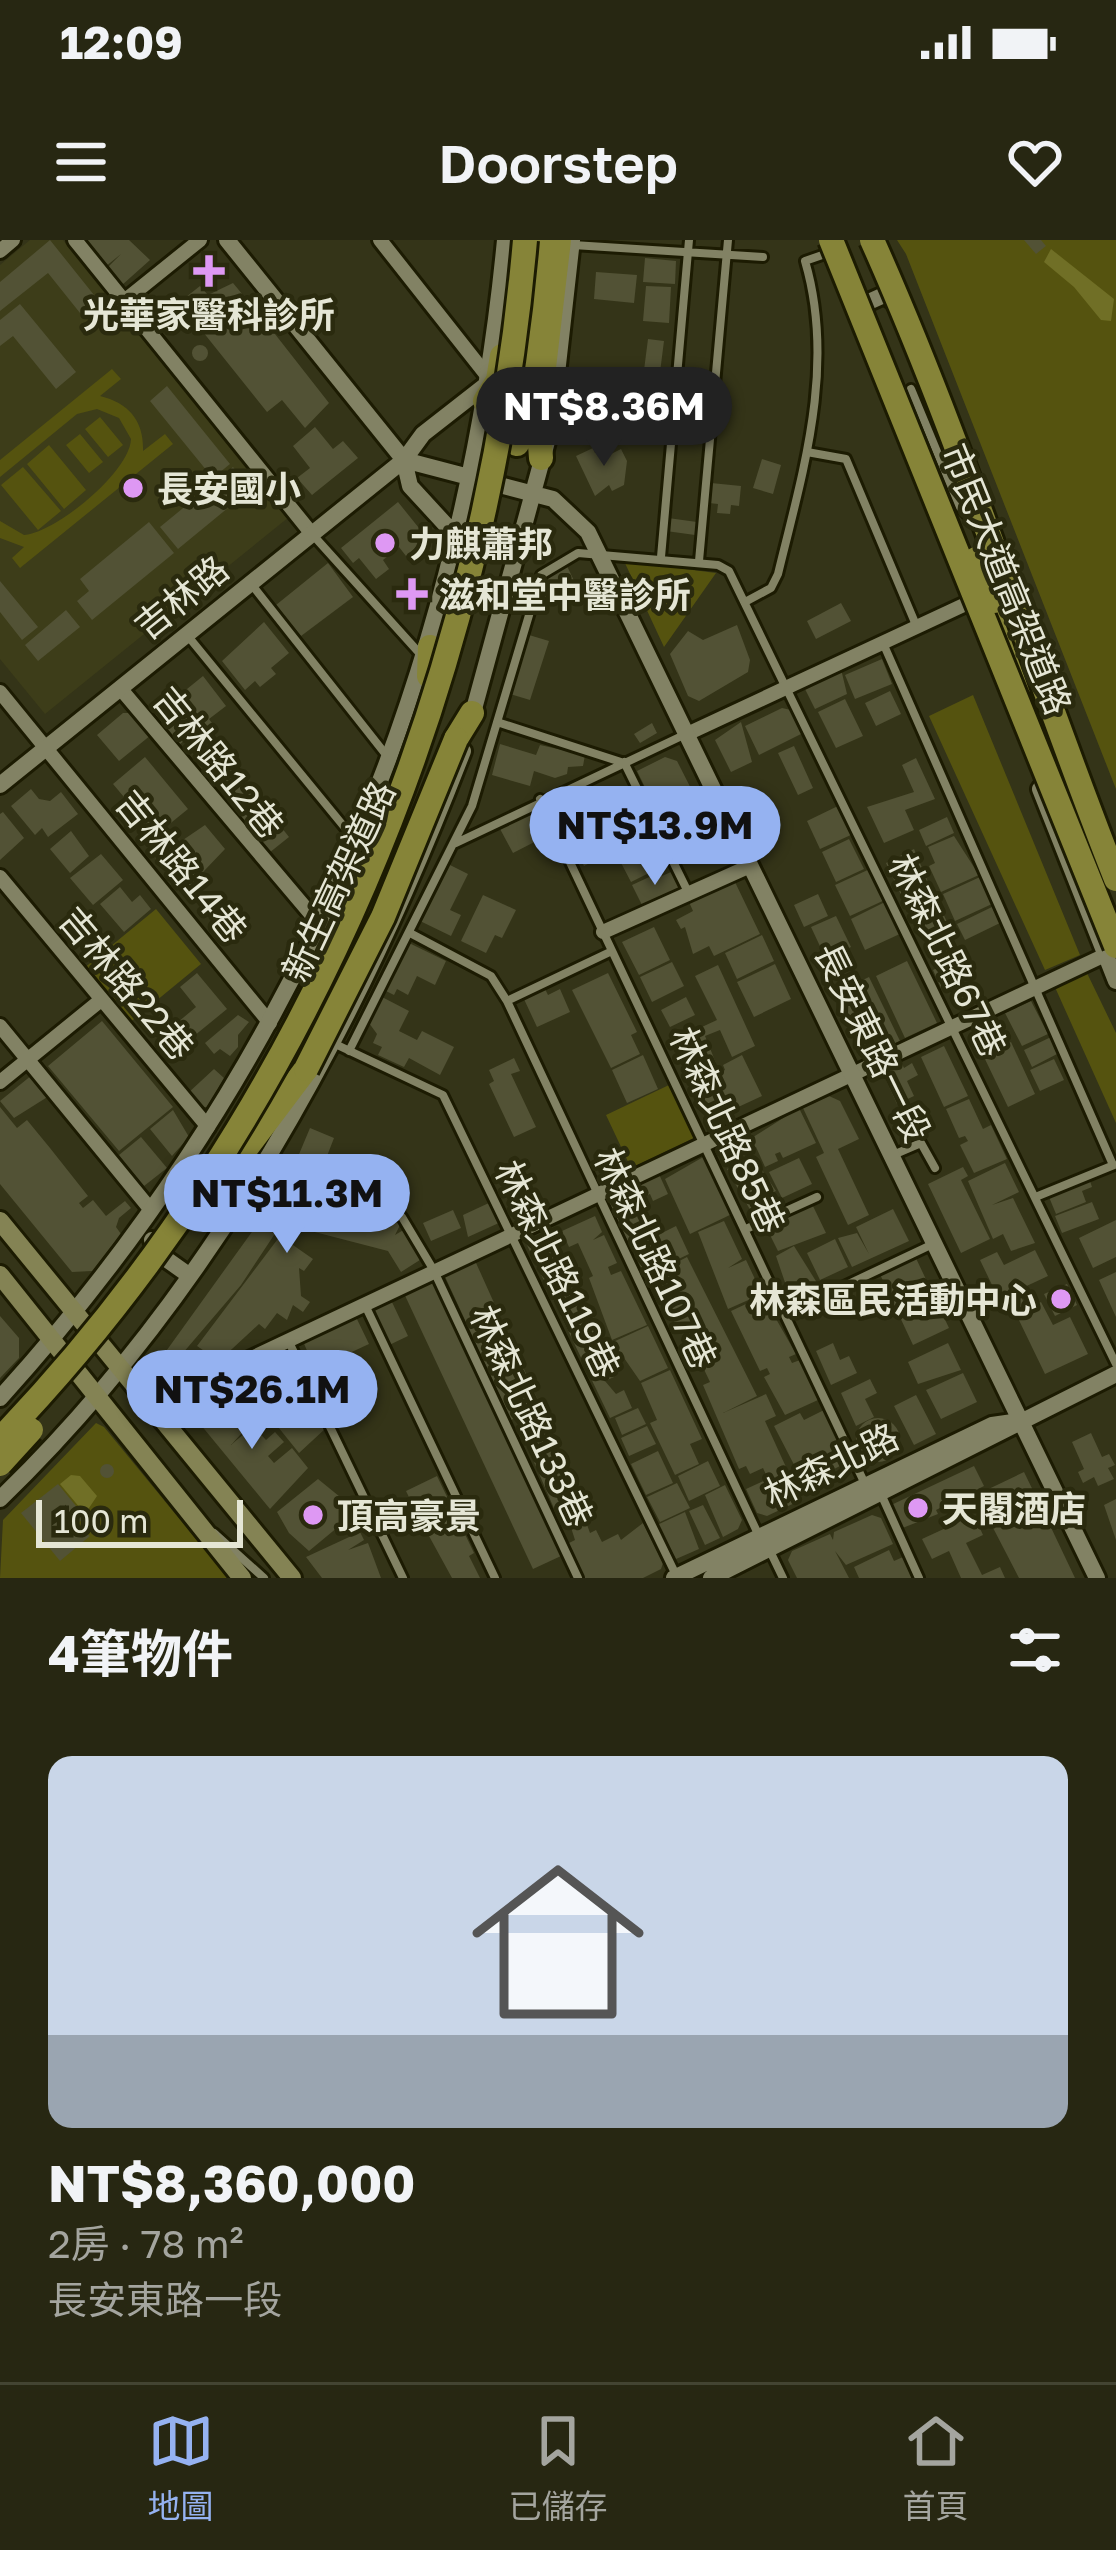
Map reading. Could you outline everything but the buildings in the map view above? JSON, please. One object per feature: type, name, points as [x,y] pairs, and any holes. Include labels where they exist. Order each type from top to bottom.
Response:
[{"type":"highway","name":"新生高架道路","points":[[0,1439],[88,1340],[206,1190],[338,941],[424,735],[488,506],[516,339],[524,240]]},
{"type":"highway","name":"新生高架道路","points":[[0,1464],[123,1320],[343,968],[430,763],[496,544],[517,444],[541,240]]},
{"type":"highway","name":"市民大道高架道路","points":[[874,240],[1028,634],[1050,746],[1110,950]]},
{"type":"highway","points":[[541,458],[538,418],[568,242]]},
{"type":"highway","points":[[834,243],[994,601],[1050,746]]},
{"type":"highway","name":"市民大道高架道路","points":[[834,243],[1050,746],[1116,879]]},
{"type":"highway","points":[[491,380],[507,246]]},
{"type":"highway","points":[[206,1190],[351,877],[427,660]]},
{"type":"highway","points":[[206,1190],[306,1069],[382,916],[456,739],[472,713]]},
{"type":"main road","points":[[0,1221],[292,1578]]},
{"type":"main road","points":[[0,1275],[208,1529],[242,1578]]},
{"type":"street","points":[[0,251],[13,240]]},
{"type":"street","points":[[75,240],[313,533]]},
{"type":"street","points":[[123,302],[200,240]]},
{"type":"street","points":[[226,240],[404,460],[410,486],[456,536]]},
{"type":"street","points":[[0,1416],[4,1394],[76,1314],[191,1155],[270,1023],[320,925],[427,660],[491,380],[380,240]]},
{"type":"street","points":[[489,240],[507,246]]},
{"type":"street","points":[[874,240],[1116,861]]},
{"type":"street","points":[[0,1499],[59,1442],[190,1276],[341,1047],[418,867],[472,713],[551,427],[568,242]]},
{"type":"street","points":[[834,243],[846,289],[1063,849],[1110,950],[1116,980]]},
{"type":"street","points":[[846,289],[858,300],[887,287],[889,272]]},
{"type":"street","points":[[860,325],[862,305],[884,296],[903,307]]},
{"type":"street","name":"吉林路","points":[[0,785],[404,460],[423,434],[491,380]]},
{"type":"street","points":[[404,460],[533,493]]},
{"type":"street","name":"長安東路一段","points":[[533,493],[573,514],[599,553],[1097,1578]]},
{"type":"street","points":[[687,734],[968,603]]},
{"type":"street","name":"吉林路12巷","points":[[120,688],[320,925]]},
{"type":"street","name":"吉林路14巷","points":[[0,692],[270,1023]]},
{"type":"street","points":[[1063,849],[1075,858],[1104,846],[1105,833]]},
{"type":"street","points":[[1075,878],[1076,862],[1106,850],[1116,861]]},
{"type":"street","points":[[603,932],[750,866]]},
{"type":"street","name":"吉林路22巷","points":[[0,877],[208,1126]]},
{"type":"street","points":[[320,925],[326,942],[290,1010],[297,1024],[341,1047]]},
{"type":"street","points":[[154,1410],[171,1396],[363,1302],[1110,950]]},
{"type":"street","points":[[0,1082],[101,1000]]},
{"type":"street","points":[[225,1100],[236,1100],[281,1028],[297,1024]]},
{"type":"street","points":[[0,1026],[151,1210]]},
{"type":"street","points":[[190,1276],[159,1254],[148,1234],[186,1181],[191,1155]]},
{"type":"street","name":"林森北路","points":[[675,1577],[764,1543],[998,1438],[1020,1421],[1116,1374]]},
{"type":"street","name":"林森北路","points":[[711,1578],[764,1543]]},
{"type":"lane","points":[[661,557],[689,240]]},
{"type":"lane","points":[[341,1047],[410,933],[454,844],[541,575],[578,553],[699,562],[728,240]]},
{"type":"lane","points":[[568,242],[763,257]]},
{"type":"lane","points":[[745,602],[771,588],[778,574],[817,409],[814,292],[805,261],[834,243]]},
{"type":"lane","points":[[911,389],[959,507],[996,544]]},
{"type":"lane","points":[[807,452],[846,459],[917,627]]},
{"type":"lane","points":[[313,533],[427,660]]},
{"type":"lane","name":"林森北路67巷","points":[[699,562],[729,571],[1116,1364]]},
{"type":"lane","points":[[251,584],[389,758]]},
{"type":"lane","points":[[187,635],[356,841]]},
{"type":"lane","points":[[883,643],[1115,1164],[1038,1196]]},
{"type":"lane","points":[[497,722],[623,763],[688,894]]},
{"type":"lane","points":[[454,844],[687,734]]},
{"type":"lane","name":"林森北路85巷","points":[[540,800],[784,1314],[919,1578]]},
{"type":"lane","name":"林森北路107巷","points":[[410,933],[491,976],[507,1000],[595,1193],[783,1578]]},
{"type":"lane","points":[[507,1000],[612,951]]},
{"type":"lane","name":"林森北路119巷","points":[[341,1047],[443,1095],[675,1577]]},
{"type":"lane","points":[[891,1156],[921,1143],[934,1168]]},
{"type":"lane","name":"林森北路133巷","points":[[269,1157],[402,1217],[433,1269],[578,1578]]},
{"type":"lane","points":[[746,1229],[817,1197]]},
{"type":"lane","points":[[784,1314],[935,1243]]},
{"type":"lane","points":[[363,1302],[495,1578]]},
{"type":"lane","points":[[287,1339],[403,1578]]},
{"type":"lane","points":[[208,1529],[232,1544],[264,1578]]},
{"type":"shaded area","name":"長安國小","points":[[30,240],[63,240],[289,517],[45,714],[0,659],[0,265]]},
{"type":"shaded area","points":[[897,240],[1116,240],[1116,789],[906,254]]},
{"type":"shaded area","points":[[1051,249],[1114,299],[1111,321],[1101,320],[1074,287],[1044,262]]},
{"type":"shaded area","points":[[112,369],[121,379],[100,396],[133,415],[143,451],[165,434],[173,444],[20,568],[12,558],[24,547],[0,538],[0,521],[24,535],[54,524],[105,483],[127,453],[131,439],[119,418],[97,409],[77,414],[0,477],[0,460]]},
{"type":"shaded area","points":[[100,417],[123,445],[108,457],[85,429]]},
{"type":"shaded area","points":[[80,434],[103,462],[89,473],[66,445]]},
{"type":"shaded area","points":[[49,445],[86,490],[64,509],[27,464]]},
{"type":"shaded area","points":[[23,467],[61,511],[38,530],[1,485]]},
{"type":"shaded area","points":[[624,561],[716,573],[664,647]]},
{"type":"shaded area","points":[[973,695],[1080,955],[1045,970],[929,716]]},
{"type":"shaded area","points":[[156,909],[201,964],[128,1024],[83,969]]},
{"type":"shaded area","points":[[1086,971],[1116,1033],[1116,1123],[1054,985]]},
{"type":"shaded area","points":[[669,1085],[694,1138],[631,1168],[606,1115]]},
{"type":"shaded area","points":[[96,1423],[228,1578],[0,1578],[3,1520]]},
{"type":"shaded area","points":[[71,1475],[80,1476],[97,1496],[85,1514],[60,1484]]},
{"type":"place","name":"光華家醫科診所","points":[[209,271]]},
{"type":"place","name":"長安國小","points":[[133,488]]},
{"type":"place","name":"力麒蕭邦","points":[[385,543]]},
{"type":"place","name":"滋和堂中醫診所","points":[[412,594]]},
{"type":"place","name":"林森區民活動中心","points":[[1061,1299]]},
{"type":"place","name":"天閣酒店","points":[[918,1508]]},
{"type":"place","name":"頂高豪景","points":[[313,1515]]}]
